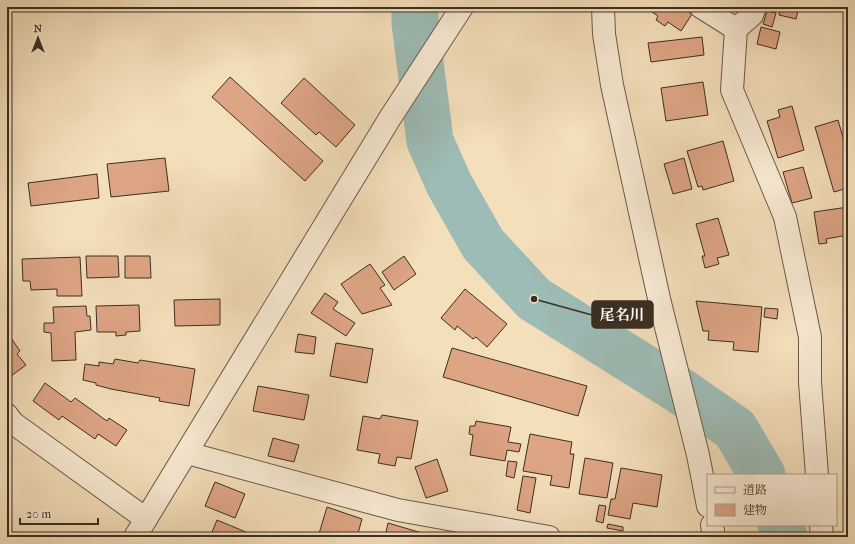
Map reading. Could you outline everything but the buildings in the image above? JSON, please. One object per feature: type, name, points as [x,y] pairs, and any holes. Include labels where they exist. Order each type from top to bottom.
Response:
[{"type":"street","points":[[7,415],[13,423],[140,528],[188,453],[390,118],[462,7]]},
{"type":"street","points":[[603,7],[604,34],[612,85],[660,304],[698,455],[707,501]]},
{"type":"street","points":[[701,7],[736,29]]},
{"type":"street","points":[[755,7],[752,15],[736,29],[732,90],[785,217],[810,337],[810,382],[816,474]]},
{"type":"street","points":[[188,453],[398,510],[527,535],[549,537]]},
{"type":"street","points":[[712,526],[714,537]]},
{"type":"street","points":[[820,526],[822,537]]},
{"type":"waterway","points":[[415,7],[415,23],[430,141],[449,184],[483,244],[534,299],[676,388],[735,429],[761,474]]},
{"type":"waterway","points":[[781,526],[784,537]]},
{"type":"place","name":"尾名川","points":[[534,299]]}]
